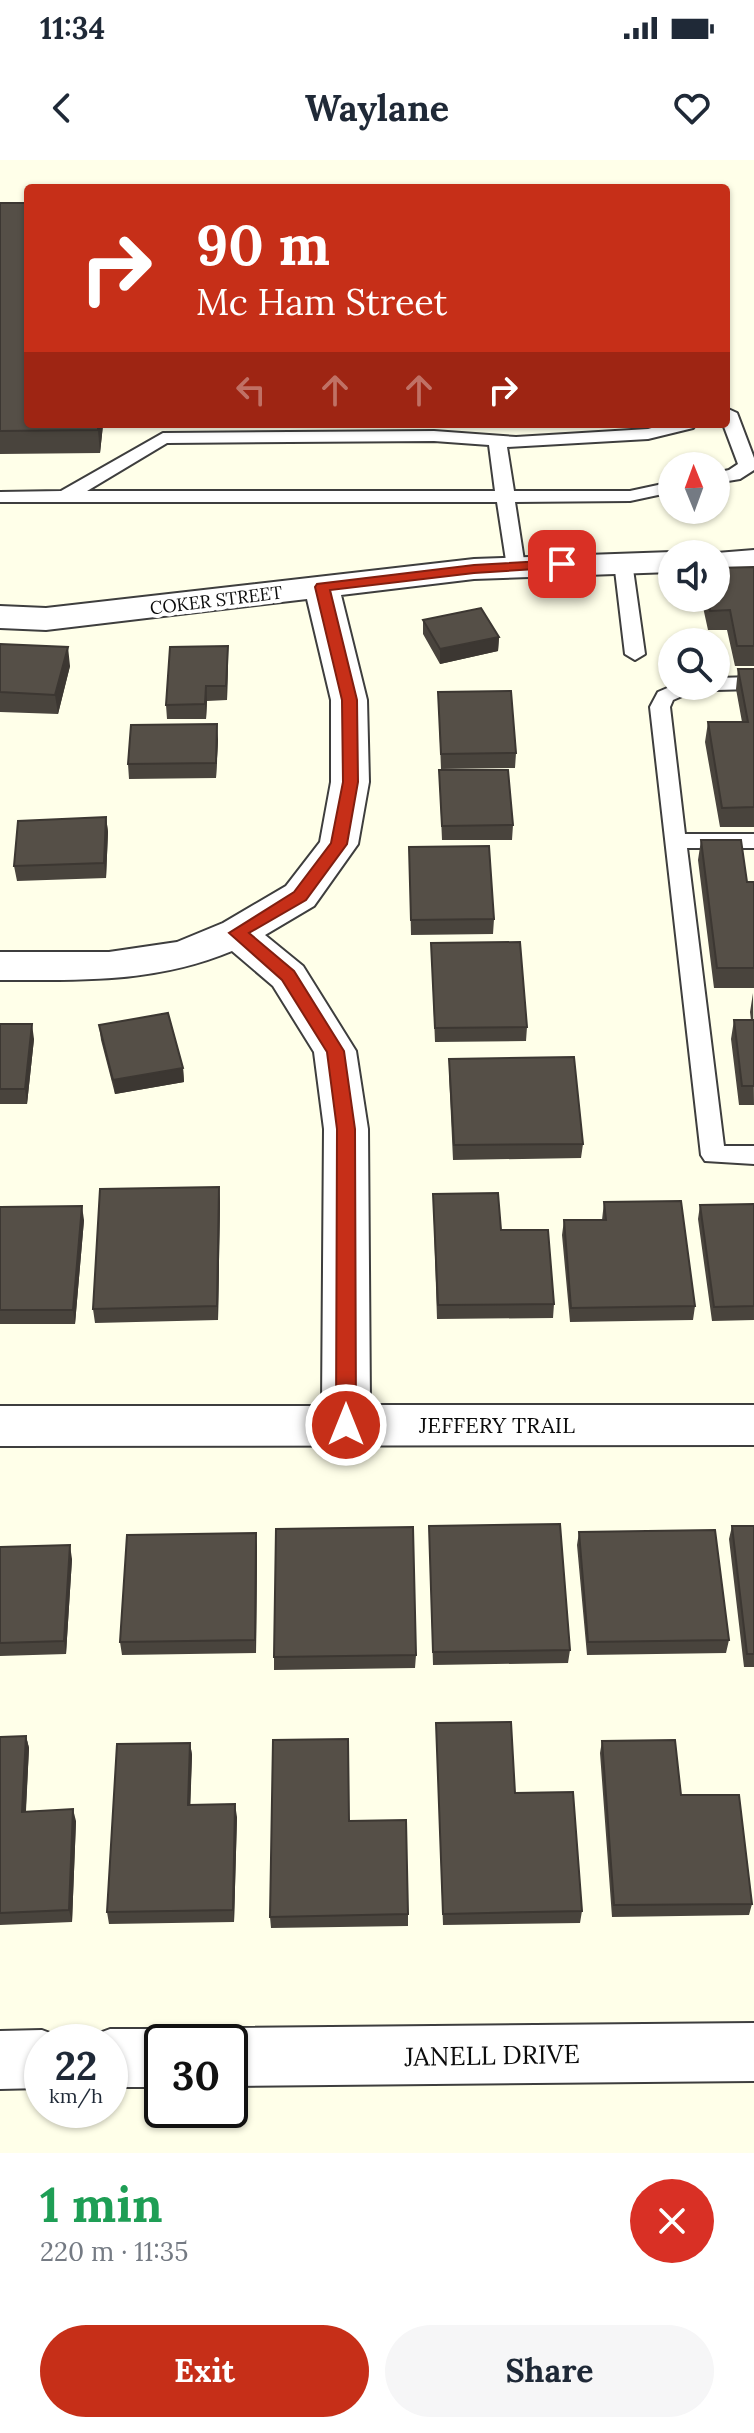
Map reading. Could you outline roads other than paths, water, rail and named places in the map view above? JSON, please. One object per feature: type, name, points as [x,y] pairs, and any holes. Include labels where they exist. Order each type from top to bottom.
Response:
[{"type":"street","points":[[730,561],[754,560]]},
{"type":"street","name":"COKER STREET","points":[[0,617],[46,619],[516,567],[658,562]]},
{"type":"street","points":[[0,966],[109,966],[184,955],[237,933],[300,896],[339,844],[350,782],[349,700],[322,587]]},
{"type":"street","points":[[237,933],[288,976],[335,1051],[346,1129],[346,1425]]},
{"type":"street","name":"JEFFERY TRAIL","points":[[0,1426],[754,1425]]},
{"type":"street","name":"JANELL DRIVE","points":[[248,2057],[754,2052]]},
{"type":"street","points":[[0,2060],[24,2059]]},
{"type":"lane","points":[[730,418],[748,466],[730,476]]},
{"type":"lane","points":[[64,498],[163,438],[434,436],[497,441],[607,438],[671,428]]},
{"type":"lane","points":[[497,441],[516,567]]},
{"type":"lane","points":[[0,497],[504,498],[630,496],[658,490]]},
{"type":"lane","points":[[623,562],[635,654]]},
{"type":"lane","points":[[730,684],[754,683]]},
{"type":"lane","points":[[663,700],[660,707],[713,1155],[754,1155]]},
{"type":"lane","points":[[675,841],[754,841]]}]
